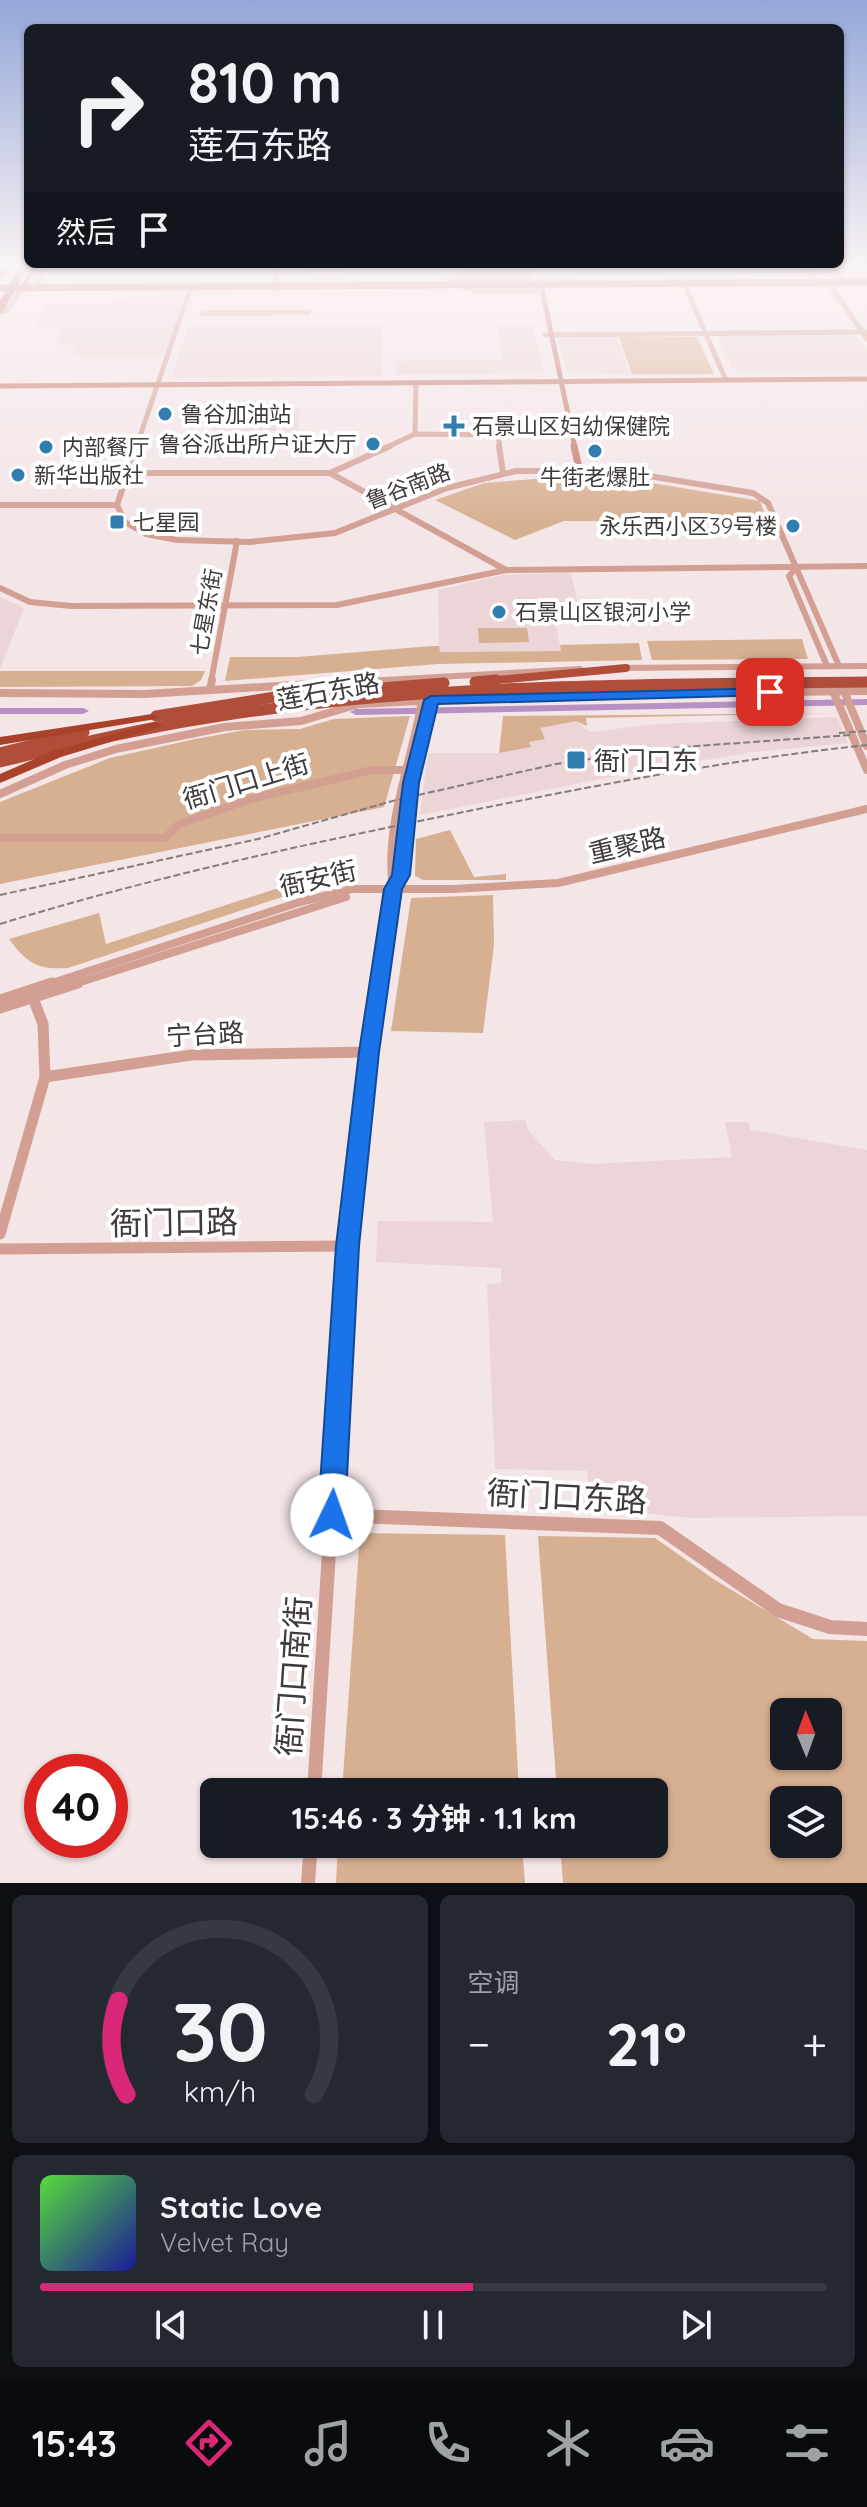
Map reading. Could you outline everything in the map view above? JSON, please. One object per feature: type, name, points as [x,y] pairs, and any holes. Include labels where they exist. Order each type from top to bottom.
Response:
[{"type":"highway","points":[[475,682],[626,668]]},
{"type":"highway","name":"莲石东路","points":[[0,753],[20,752],[281,696],[475,682],[867,676]]},
{"type":"highway","points":[[738,692],[867,683]]},
{"type":"highway","name":"莲石东路","points":[[154,721],[405,694],[591,686],[867,683]]},
{"type":"highway","points":[[405,694],[540,695]]},
{"type":"highway","points":[[0,741],[154,721]]},
{"type":"highway","points":[[1,779],[57,754],[154,721]]},
{"type":"highway","name":"莲石东路","points":[[0,762],[20,752]]},
{"type":"main road","points":[[552,354],[576,468]]},
{"type":"main road","points":[[158,383],[867,378]]},
{"type":"main road","points":[[0,385],[867,378]]},
{"type":"street","points":[[1,506],[117,505],[168,354]]},
{"type":"street","points":[[714,354],[725,378]]},
{"type":"street","points":[[415,434],[416,383]]},
{"type":"street","points":[[128,473],[330,473],[415,434],[498,435],[503,473]]},
{"type":"street","name":"鲁谷南路","points":[[117,505],[125,523],[140,532],[176,540],[313,537],[396,510],[474,479],[503,473],[576,468],[739,490],[761,497],[768,503],[797,567]]},
{"type":"street","points":[[330,473],[506,570]]},
{"type":"street","name":"七星东街","points":[[210,690],[237,541]]},
{"type":"street","points":[[0,588],[30,602],[71,606],[337,605],[506,570],[867,566]]},
{"type":"street","points":[[797,567],[789,576],[827,666]]},
{"type":"street","points":[[797,567],[839,666]]},
{"type":"street","name":"莲石东路","points":[[0,695],[148,697],[442,673],[867,666]]},
{"type":"street","name":"莲石东路","points":[[0,794],[79,760],[142,743],[225,727],[301,721],[359,704],[540,695],[845,694],[867,691]]},
{"type":"street","points":[[834,694],[867,770]]},
{"type":"street","points":[[845,694],[867,746]]},
{"type":"street","points":[[410,770],[430,717],[426,702]]},
{"type":"street","points":[[410,770],[419,718],[426,702]]},
{"type":"street","name":"衙门口上街","points":[[0,838],[165,838],[179,824],[251,799],[372,770],[410,770]]},
{"type":"street","name":"衙门口南街","points":[[315,1778],[348,1246],[369,1052],[393,889],[401,875],[410,770]]},
{"type":"street","name":"重聚路","points":[[393,889],[558,883],[867,809]]},
{"type":"street","name":"衙安街","points":[[0,1008],[32,994],[308,907],[393,889]]},
{"type":"street","points":[[0,1234],[45,1077],[43,1024],[32,994]]},
{"type":"street","name":"衙安街","points":[[0,1000],[32,994]]},
{"type":"street","name":"宁台路","points":[[45,1077],[191,1055],[369,1052]]},
{"type":"street","name":"衙门口路","points":[[0,1249],[348,1246]]},
{"type":"street","name":"衙门口东路","points":[[332,1515],[660,1528],[778,1610],[830,1627],[867,1629]]},
{"type":"street","points":[[308,1883],[310,1858]]},
{"type":"shaded area","points":[[73,354],[166,354],[165,356]]},
{"type":"shaded area","points":[[179,354],[382,354],[381,376],[172,378]]},
{"type":"shaded area","points":[[501,354],[539,354],[543,372],[396,375],[396,361],[502,359]]},
{"type":"shaded area","points":[[562,354],[623,354],[630,374],[567,372]]},
{"type":"shaded area","points":[[625,354],[705,354],[714,374],[632,374]]},
{"type":"shaded area","points":[[725,354],[783,354],[792,372],[745,373],[733,370]]},
{"type":"shaded area","points":[[783,354],[816,354],[826,372],[794,373]]},
{"type":"shaded area","points":[[816,354],[867,354],[867,372],[827,372]]},
{"type":"shaded area","points":[[301,409],[298,431],[212,431],[217,410]]},
{"type":"shaded area","points":[[598,474],[760,501],[767,521],[564,521],[515,540],[435,500],[484,483]]},
{"type":"shaded area","name":"石景山区银河小学","points":[[571,573],[579,609],[564,609],[554,616],[561,651],[439,652],[438,590],[503,575]]},
{"type":"shaded area","points":[[0,597],[24,608],[0,669]]},
{"type":"shaded area","points":[[478,628],[527,628],[529,642],[479,643]]},
{"type":"shaded area","points":[[802,639],[808,659],[652,660],[647,641]]},
{"type":"shaded area","points":[[639,643],[642,660],[438,664],[225,681],[230,657],[298,657],[432,646],[439,646],[440,652],[561,651],[560,645]]},
{"type":"shaded area","points":[[0,671],[205,671],[201,680],[192,686],[0,687]]},
{"type":"shaded area","points":[[835,713],[586,718],[587,726],[576,721],[540,728],[545,739],[529,742],[531,747],[499,753],[503,716]]},
{"type":"shaded area","points":[[410,716],[384,807],[0,884],[0,802],[110,758],[195,739],[245,730],[300,729],[334,719]]},
{"type":"shaded area","points":[[837,717],[848,743],[753,752],[420,815],[428,753],[499,753],[530,747],[529,742],[540,728],[561,722],[576,721],[590,732],[657,724]]},
{"type":"shaded area","points":[[450,830],[474,877],[506,874],[506,880],[423,880],[415,876],[416,839]]},
{"type":"shaded area","points":[[300,881],[306,889],[68,968],[40,966],[21,954],[9,939],[99,913],[106,944]]},
{"type":"shaded area","points":[[493,895],[494,945],[483,1033],[391,1031],[411,898]]},
{"type":"shaded area","points":[[525,1120],[529,1131],[555,1160],[592,1164],[732,1157],[725,1122],[748,1122],[750,1130],[867,1150],[867,1516],[692,1518],[590,1508],[587,1471],[495,1469],[487,1284],[501,1283],[501,1268],[376,1262],[378,1221],[493,1222],[484,1122]]},
{"type":"shaded area","points":[[360,1533],[505,1535],[518,1778],[343,1778]]},
{"type":"shaded area","points":[[538,1536],[655,1538],[715,1580],[813,1639],[867,1641],[867,1883],[563,1883],[561,1858],[668,1858],[668,1778],[556,1778]]},
{"type":"shaded area","points":[[337,1858],[523,1858],[525,1883],[336,1883]]},
{"type":"waterway","points":[[356,712],[867,702]]},
{"type":"waterway","points":[[0,711],[83,711]]},
{"type":"railway","points":[[839,733],[867,731]]},
{"type":"railway","points":[[0,895],[258,839],[396,800],[556,764],[669,748],[851,735]]},
{"type":"railway","points":[[0,924],[169,877],[397,826],[660,775],[867,745]]},
{"type":"place","name":"鲁谷加油站","points":[[165,414]]},
{"type":"place","name":"石景山区妇幼保健院","points":[[454,426]]},
{"type":"place","name":"鲁谷派出所户证大厅","points":[[373,444]]},
{"type":"place","name":"内部餐厅","points":[[46,447]]},
{"type":"place","name":"牛街老爆肚","points":[[595,451]]},
{"type":"place","name":"新华出版社","points":[[18,475]]},
{"type":"place","name":"七星园","points":[[117,522]]},
{"type":"place","name":"永乐西小区39号楼","points":[[793,526]]},
{"type":"place","name":"石景山区银河小学","points":[[499,612]]},
{"type":"place","name":"衙门口东","points":[[576,760]]},
{"type":"route","points":[[332,1515],[348,1246],[369,1052],[393,889],[401,875],[411,783],[430,717],[431,700],[540,695],[770,692]]}]
